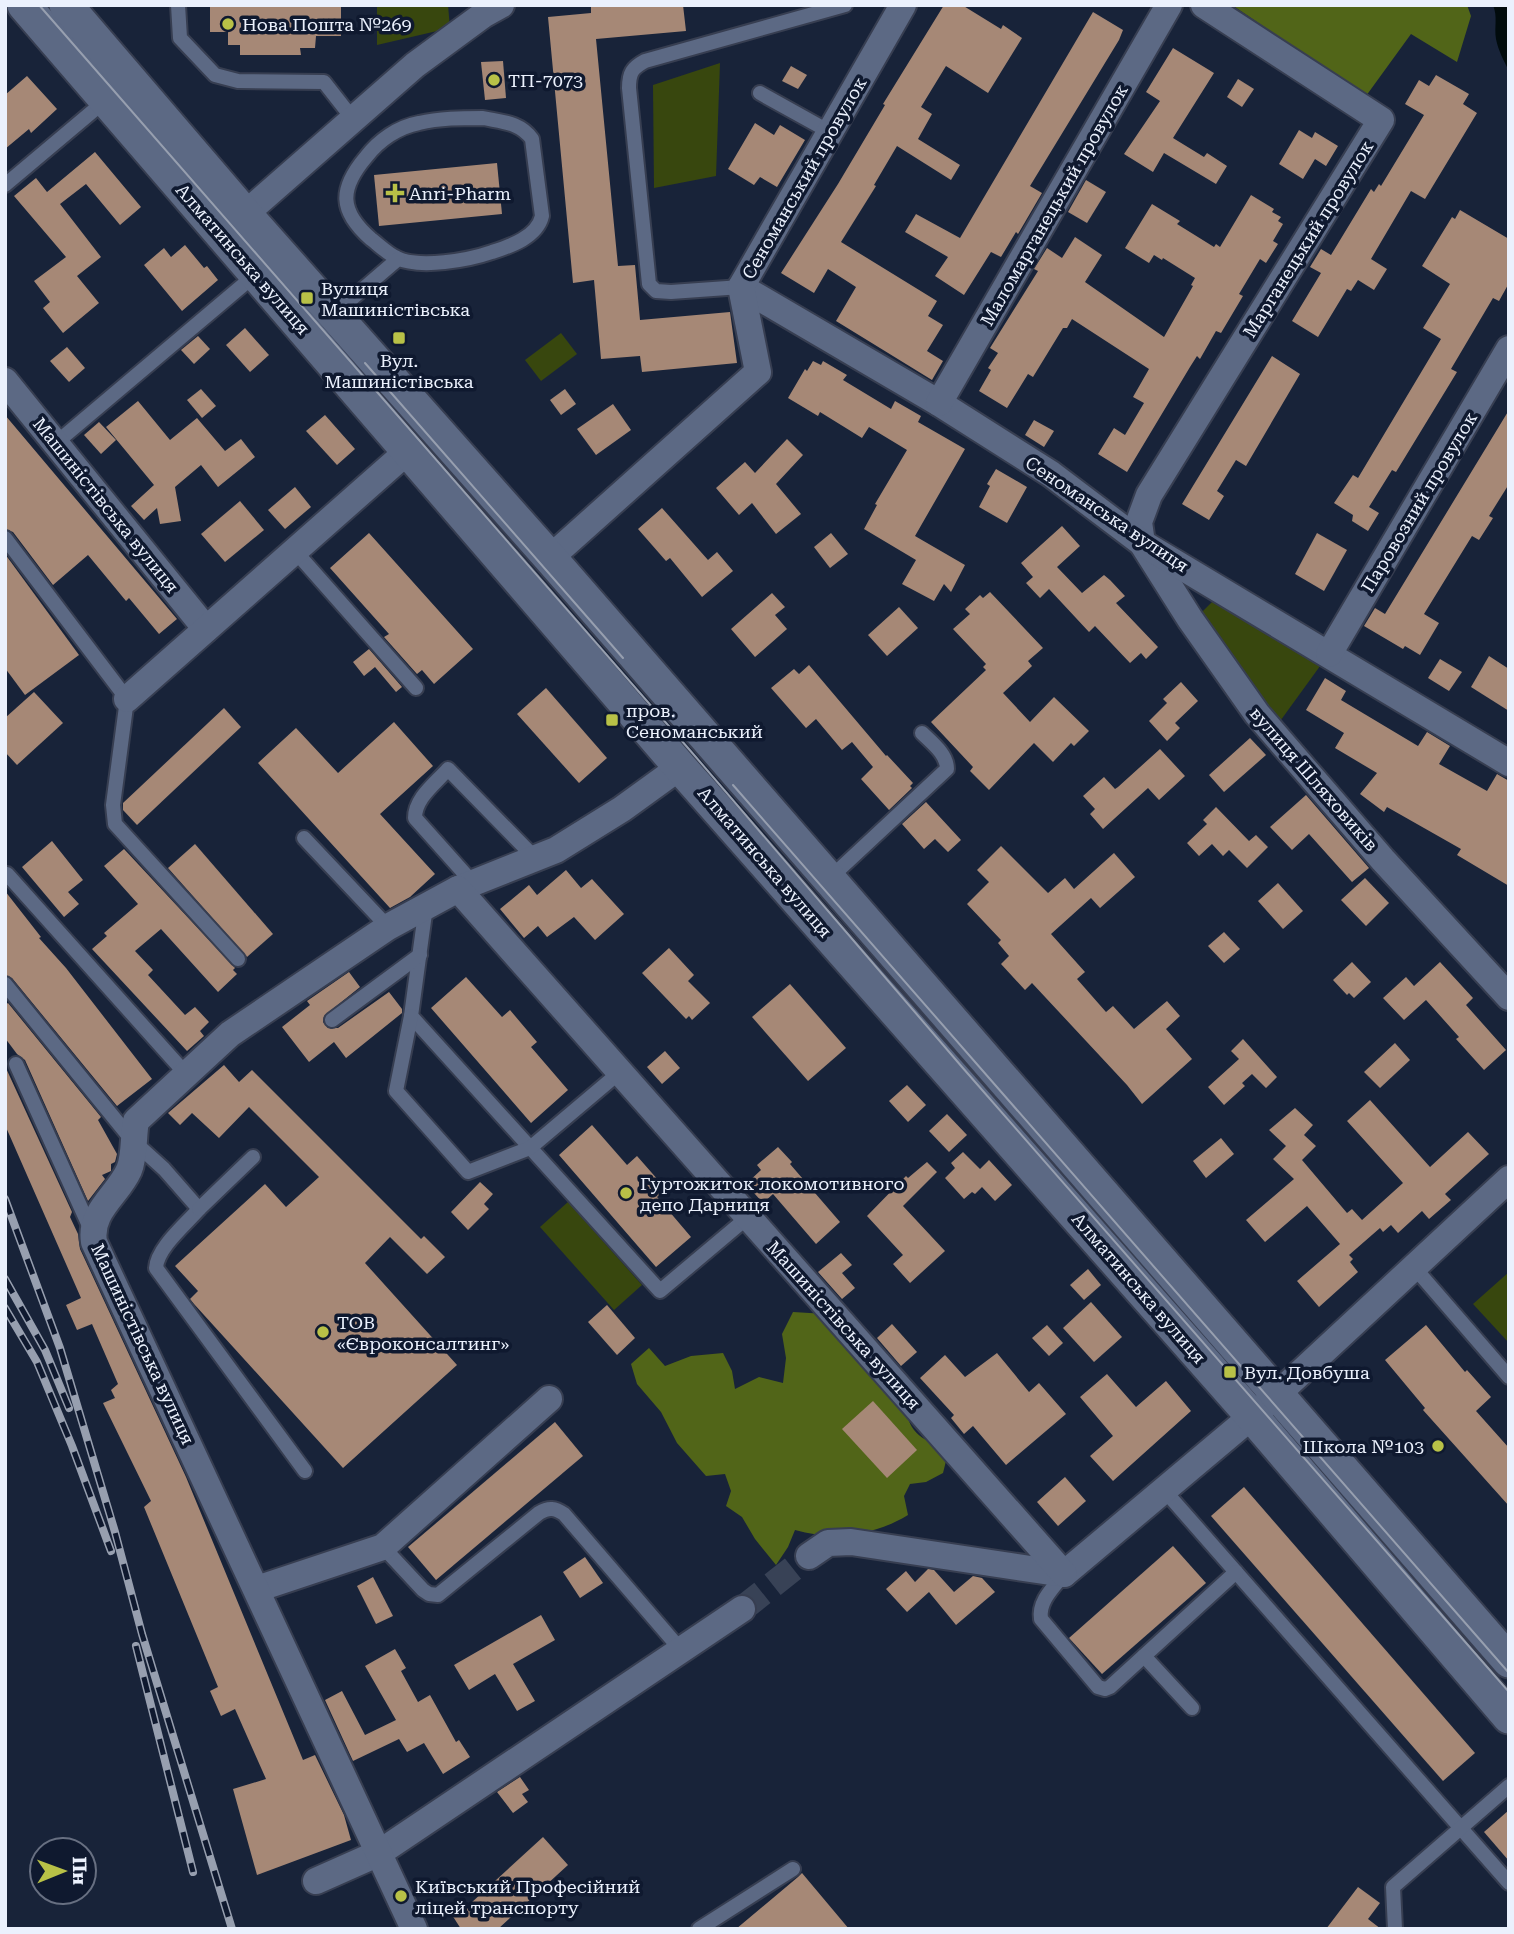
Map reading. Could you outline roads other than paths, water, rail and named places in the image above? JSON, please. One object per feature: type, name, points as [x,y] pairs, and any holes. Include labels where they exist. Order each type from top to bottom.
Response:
[{"type":"street","name":"Алматинська вулиця","points":[[24,5],[680,767],[1264,1406],[1509,1661]]},
{"type":"street","name":"Алматинська вулиця","points":[[65,5],[828,880],[1264,1406],[1509,1717]]},
{"type":"street","name":"Сеноманський провулок","points":[[550,558],[758,372],[741,287],[903,5]]},
{"type":"street","name":"Маломарганецький провулок","points":[[939,403],[1169,5]]},
{"type":"street","name":"Марганецький провулок","points":[[1142,543],[1139,522],[1149,495],[1381,121],[1204,5]]},
{"type":"street","points":[[245,214],[415,65],[486,9]]},
{"type":"street","name":"Сеноманська вулиця","points":[[741,287],[939,403],[1051,474],[1142,543],[1509,762]]},
{"type":"street","name":"Паровозний провулок","points":[[1329,654],[1509,349]]},
{"type":"street","name":"Машиністівська вулиця","points":[[5,381],[206,629]]},
{"type":"street","points":[[127,699],[408,450]]},
{"type":"street","name":"вулиця Шляховиків","points":[[1142,543],[1190,620],[1257,714],[1384,860],[1509,997]]},
{"type":"street","name":"Машиністівська вулиця","points":[[414,1929],[94,1242],[92,1231],[95,1220],[131,1166],[136,1121],[230,1034],[388,927],[465,886],[556,850],[622,809],[680,767]]},
{"type":"street","name":"Машиністівська вулиця","points":[[465,886],[620,1072],[1064,1574]]},
{"type":"street","points":[[809,1556],[828,1543],[851,1542],[1064,1574],[1264,1406],[1509,1179]]},
{"type":"street","points":[[257,1589],[383,1547],[549,1399]]},
{"type":"street","points":[[316,1881],[379,1853],[742,1609]]},
{"type":"lane","points":[[178,5],[180,38],[215,75],[237,81],[324,82],[353,119]]},
{"type":"lane","points":[[741,287],[671,292],[656,291],[649,284],[629,74],[635,66],[645,61],[845,5]]},
{"type":"lane","points":[[760,93],[830,132]]},
{"type":"lane","points":[[5,185],[106,100]]},
{"type":"lane","points":[[334,314],[398,259],[443,262],[479,257],[508,247],[533,233],[540,225],[541,216],[532,139],[527,132],[517,125],[483,118],[448,118],[417,123],[392,133],[374,146],[349,182],[345,197],[348,211],[358,227],[398,259]]},
{"type":"lane","points":[[56,443],[256,274]]},
{"type":"lane","points":[[5,538],[127,699],[113,805],[115,824],[238,959]]},
{"type":"lane","points":[[295,551],[416,688]]},
{"type":"lane","points":[[828,880],[947,769],[943,756],[922,733]]},
{"type":"lane","points":[[465,886],[415,818],[415,808],[421,799],[448,769],[536,858]]},
{"type":"lane","points":[[304,838],[388,927]]},
{"type":"lane","points":[[7,874],[186,1074]]},
{"type":"lane","points":[[426,906],[411,1016],[396,1091],[468,1172],[530,1148],[620,1072]]},
{"type":"lane","points":[[332,1020],[420,955]]},
{"type":"lane","points":[[5,984],[132,1140],[164,1169],[199,1209]]},
{"type":"lane","points":[[411,1016],[660,1291],[748,1217]]},
{"type":"lane","points":[[16,1064],[92,1231]]},
{"type":"lane","points":[[253,1157],[199,1209],[162,1250],[156,1268],[305,1471]]},
{"type":"lane","points":[[1413,1266],[1509,1377]]},
{"type":"lane","points":[[1164,1490],[1509,1883]]},
{"type":"lane","points":[[383,1547],[423,1590],[438,1595],[539,1513],[556,1508],[681,1650]]},
{"type":"lane","points":[[1064,1574],[1039,1609],[1041,1619],[1098,1687],[1105,1689],[1236,1572]]},
{"type":"lane","points":[[1144,1656],[1192,1709]]},
{"type":"lane","points":[[1395,1929],[1393,1887],[1509,1786]]},
{"type":"lane","points":[[699,1929],[793,1869]]},
{"type":"tunnel","points":[[742,1609],[809,1556]]},
{"type":"tram line","points":[[39,5],[1509,1692]]},
{"type":"tram line","points":[[365,363],[623,658]]},
{"type":"tram line","points":[[733,785],[1509,1673]]},
{"type":"railway","points":[[5,1199],[60,1348],[115,1532],[142,1634],[232,1929]]},
{"type":"railway","points":[[5,1279],[45,1350],[69,1408]]},
{"type":"railway","points":[[5,1308],[37,1362],[111,1551]]},
{"type":"railway","points":[[136,1646],[193,1872]]},
{"type":"place","name":"Нова Пошта №269","points":[[228,24]]},
{"type":"place","name":"ТП-7073","points":[[494,80]]},
{"type":"place","name":"Anri-Pharm","points":[[395,193]]},
{"type":"place","name":"Вулиця Машиністівська","points":[[307,298]]},
{"type":"place","name":"Вул. Машиністівська","points":[[399,338]]},
{"type":"place","name":"пров. Сеноманський","points":[[612,720]]},
{"type":"place","name":"Гуртожиток локомотивного депо Дарниця","points":[[626,1193]]},
{"type":"place","name":"ТОВ «Євроконсалтинг»","points":[[323,1332]]},
{"type":"place","name":"Вул. Довбуша","points":[[1230,1372]]},
{"type":"place","name":"Школа №103","points":[[1438,1446]]},
{"type":"place","name":"Київський Професійний ліцей транспорту","points":[[401,1896]]}]
